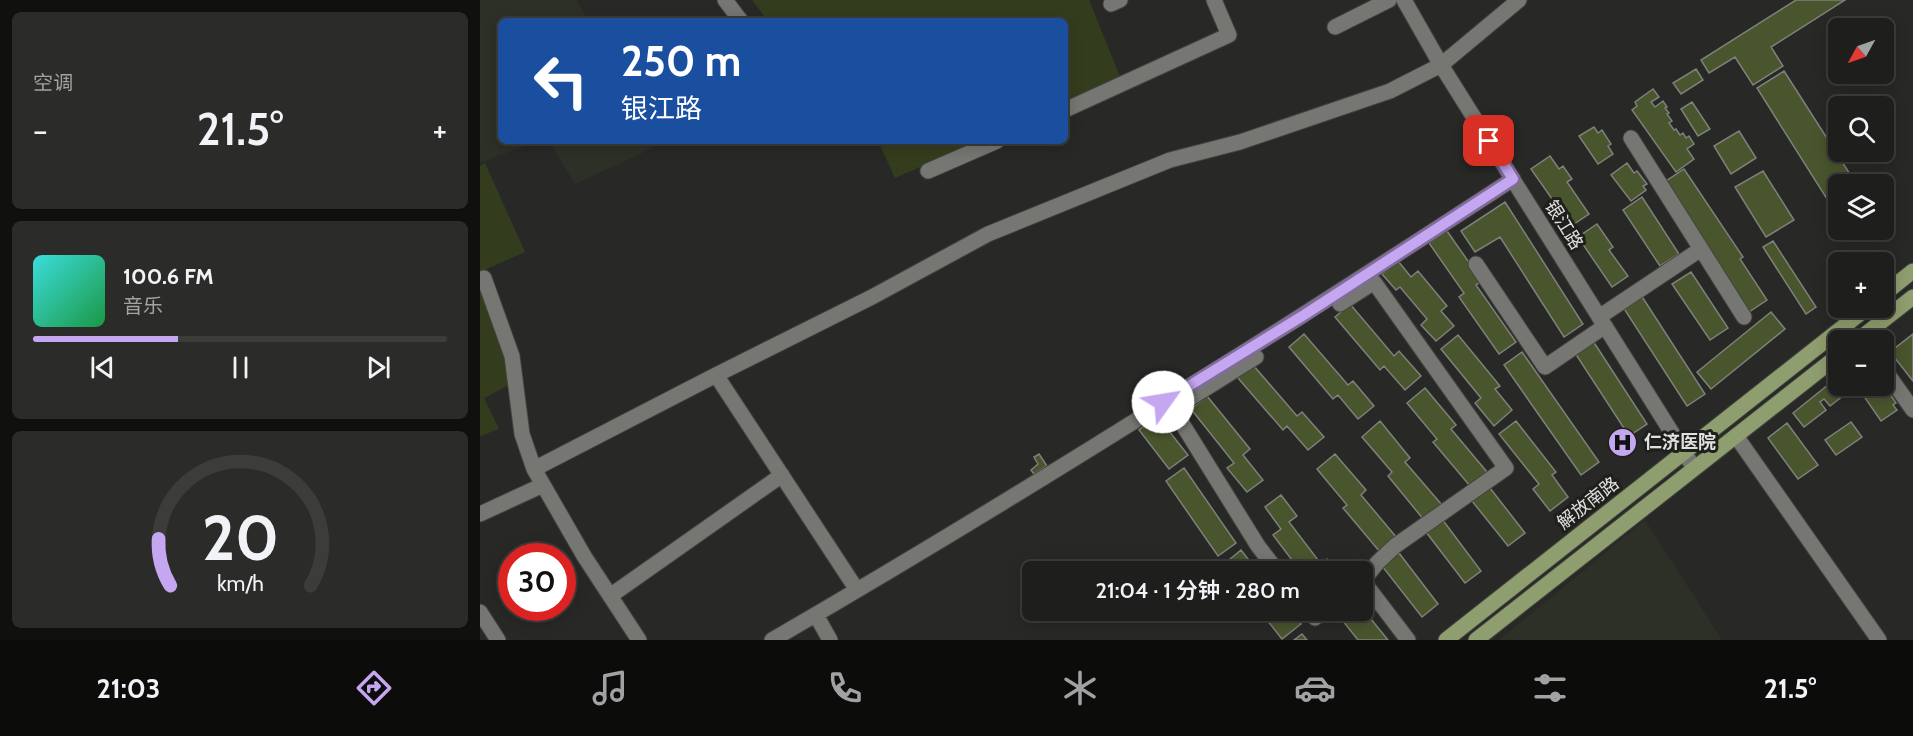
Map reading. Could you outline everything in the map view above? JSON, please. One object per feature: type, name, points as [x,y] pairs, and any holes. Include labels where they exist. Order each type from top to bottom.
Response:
[{"type":"main road","points":[[1894,286],[1913,271]]},
{"type":"main road","points":[[1872,330],[1913,297]]},
{"type":"main road","name":"解放南路","points":[[1446,640],[1854,318]]},
{"type":"main road","points":[[1476,640],[1828,364]]},
{"type":"street","points":[[725,0],[739,18]]},
{"type":"street","points":[[1068,109],[1229,35],[1214,0]]},
{"type":"street","points":[[1335,27],[1389,0]]},
{"type":"street","name":"银江路","points":[[1404,0],[1441,65],[1694,468]]},
{"type":"street","points":[[534,469],[872,297],[988,234],[1170,159],[1240,142],[1390,91],[1441,65],[1519,0]]},
{"type":"street","points":[[1631,138],[1744,316]]},
{"type":"street","points":[[928,171],[990,144]]},
{"type":"street","points":[[772,640],[1304,315],[1513,179]]},
{"type":"street","points":[[1476,264],[1545,367],[1602,321],[1701,249]]},
{"type":"street","points":[[484,278],[512,356],[522,434],[534,469],[584,556],[639,640]]},
{"type":"street","points":[[1270,561],[1173,409],[1374,282],[1506,468],[1395,546],[1373,568]]},
{"type":"street","points":[[716,375],[857,590]]},
{"type":"street","points":[[1894,383],[1913,410]]},
{"type":"street","points":[[1736,436],[1879,640]]},
{"type":"street","points":[[610,596],[782,476]]},
{"type":"street","points":[[480,514],[543,485]]},
{"type":"street","points":[[1373,595],[1408,640]]},
{"type":"street","points":[[480,612],[498,640]]},
{"type":"street","points":[[816,615],[830,640]]},
{"type":"shaded area","points":[[480,0],[577,0],[586,18],[498,18],[498,144],[530,144],[480,163]]},
{"type":"shaded area","points":[[551,144],[651,144],[653,148],[575,184]]},
{"type":"shaded area","points":[[1645,520],[1722,640],[1499,640]]},
{"type":"green space","points":[[752,0],[1089,0],[1121,79],[1068,102],[1068,18],[766,18]]},
{"type":"green space","points":[[879,144],[973,144],[895,178]]},
{"type":"green space","points":[[485,163],[525,252],[480,272],[480,166]]},
{"type":"green space","points":[[480,290],[509,366],[511,384],[484,398],[499,429],[480,436]]},
{"type":"building","points":[[1796,0],[1845,0],[1771,47],[1783,66],[1753,85],[1735,57],[1709,73],[1701,60]]},
{"type":"building","points":[[1696,69],[1703,80],[1681,94],[1673,83]]},
{"type":"building","points":[[1784,71],[1828,140],[1828,162],[1842,162],[1850,174],[1828,174],[1828,198],[1827,199],[1757,88]]},
{"type":"building","points":[[1653,89],[1659,97],[1651,102],[1655,107],[1663,101],[1672,121],[1669,123],[1674,130],[1676,129],[1680,135],[1683,133],[1686,138],[1689,136],[1694,144],[1687,149],[1694,159],[1676,172],[1632,110],[1637,106],[1635,102]]},
{"type":"building","points":[[1692,102],[1710,129],[1698,136],[1681,109]]},
{"type":"building","points":[[1594,127],[1598,133],[1602,130],[1611,144],[1608,146],[1613,154],[1598,164],[1579,136]]},
{"type":"building","points":[[1739,131],[1756,158],[1731,174],[1714,146]]},
{"type":"building","points":[[1550,156],[1559,169],[1563,166],[1572,179],[1567,182],[1589,214],[1571,226],[1531,169]]},
{"type":"building","points":[[1627,163],[1634,173],[1637,171],[1647,184],[1643,186],[1646,190],[1631,201],[1611,175]]},
{"type":"building","points":[[1684,169],[1743,257],[1740,259],[1767,300],[1749,312],[1663,183]]},
{"type":"building","points":[[1763,171],[1794,220],[1766,237],[1735,187]]},
{"type":"building","points":[[1642,197],[1679,254],[1660,266],[1623,210]]},
{"type":"building","points":[[1505,202],[1583,324],[1564,337],[1500,237],[1475,252],[1461,231]]},
{"type":"building","points":[[1597,224],[1613,247],[1609,250],[1628,276],[1612,287],[1578,237]]},
{"type":"building","points":[[1447,231],[1482,281],[1476,285],[1516,342],[1499,354],[1459,297],[1464,293],[1429,243]]},
{"type":"building","points":[[1773,241],[1816,307],[1806,314],[1763,247]]},
{"type":"building","points":[[1398,261],[1411,277],[1418,271],[1447,306],[1441,311],[1454,326],[1436,341],[1421,325],[1427,319],[1400,287],[1396,290],[1382,274]]},
{"type":"building","points":[[1691,272],[1728,328],[1710,340],[1672,284]]},
{"type":"building","points":[[1639,292],[1705,394],[1687,406],[1621,304]]},
{"type":"building","points":[[1350,304],[1394,356],[1399,351],[1421,376],[1405,390],[1384,366],[1380,370],[1335,317]]},
{"type":"building","points":[[1771,312],[1785,329],[1711,389],[1697,372]]},
{"type":"building","points":[[1304,334],[1348,385],[1353,381],[1374,406],[1358,419],[1338,395],[1333,399],[1289,347]]},
{"type":"building","points":[[1913,334],[1913,381],[1894,357],[1894,349]]},
{"type":"building","points":[[1458,335],[1500,386],[1495,389],[1512,410],[1494,426],[1475,403],[1481,398],[1441,349]]},
{"type":"building","points":[[1593,341],[1647,424],[1629,436],[1575,353]]},
{"type":"building","points":[[1522,352],[1599,462],[1581,475],[1504,365]]},
{"type":"building","points":[[1253,365],[1297,416],[1302,412],[1324,437],[1308,450],[1287,426],[1283,430],[1238,378]]},
{"type":"building","points":[[1828,385],[1828,396],[1843,396],[1830,406],[1824,399],[1820,402],[1826,410],[1804,427],[1793,413]]},
{"type":"building","points":[[1425,388],[1456,425],[1451,429],[1487,472],[1470,486],[1433,442],[1437,439],[1407,403]]},
{"type":"building","points":[[1207,396],[1250,449],[1243,455],[1263,480],[1247,492],[1227,468],[1234,463],[1191,409]]},
{"type":"building","points":[[1864,396],[1891,396],[1896,403],[1893,405],[1897,410],[1881,421]]},
{"type":"building","points":[[1157,416],[1188,455],[1169,469],[1139,430]]},
{"type":"building","points":[[1380,421],[1410,458],[1405,462],[1442,505],[1424,520],[1388,476],[1392,472],[1362,437]]},
{"type":"building","points":[[1516,421],[1556,472],[1552,475],[1568,497],[1550,511],[1533,489],[1539,484],[1499,434]]},
{"type":"building","points":[[1851,422],[1862,437],[1836,455],[1825,440]]},
{"type":"building","points":[[1787,423],[1818,465],[1798,479],[1768,438]]},
{"type":"building","points":[[1039,454],[1047,466],[1034,474],[1031,470],[1038,464],[1034,457]]},
{"type":"building","points":[[1335,454],[1366,490],[1361,495],[1397,538],[1380,552],[1343,508],[1347,505],[1317,469]]},
{"type":"building","points":[[1184,468],[1236,543],[1218,556],[1166,481]]},
{"type":"building","points":[[1490,488],[1525,533],[1508,546],[1472,501]]},
{"type":"building","points":[[1281,495],[1297,516],[1289,522],[1319,561],[1293,561],[1273,535],[1281,529],[1265,507]]},
{"type":"building","points":[[1442,519],[1481,571],[1465,583],[1426,532]]},
{"type":"building","points":[[1241,550],[1250,561],[1228,561]]},
{"type":"building","points":[[1399,553],[1438,604],[1422,617],[1382,566]]},
{"type":"building","points":[[1268,621],[1298,621],[1301,624],[1282,639]]},
{"type":"building","points":[[1343,621],[1373,621],[1388,640],[1358,640]]},
{"type":"building","points":[[1302,634],[1307,640],[1294,640]]},
{"type":"place","name":"仁济医院","points":[[1623,442]]},
{"type":"route","points":[[1163,402],[1304,315],[1513,179],[1489,141]]}]
